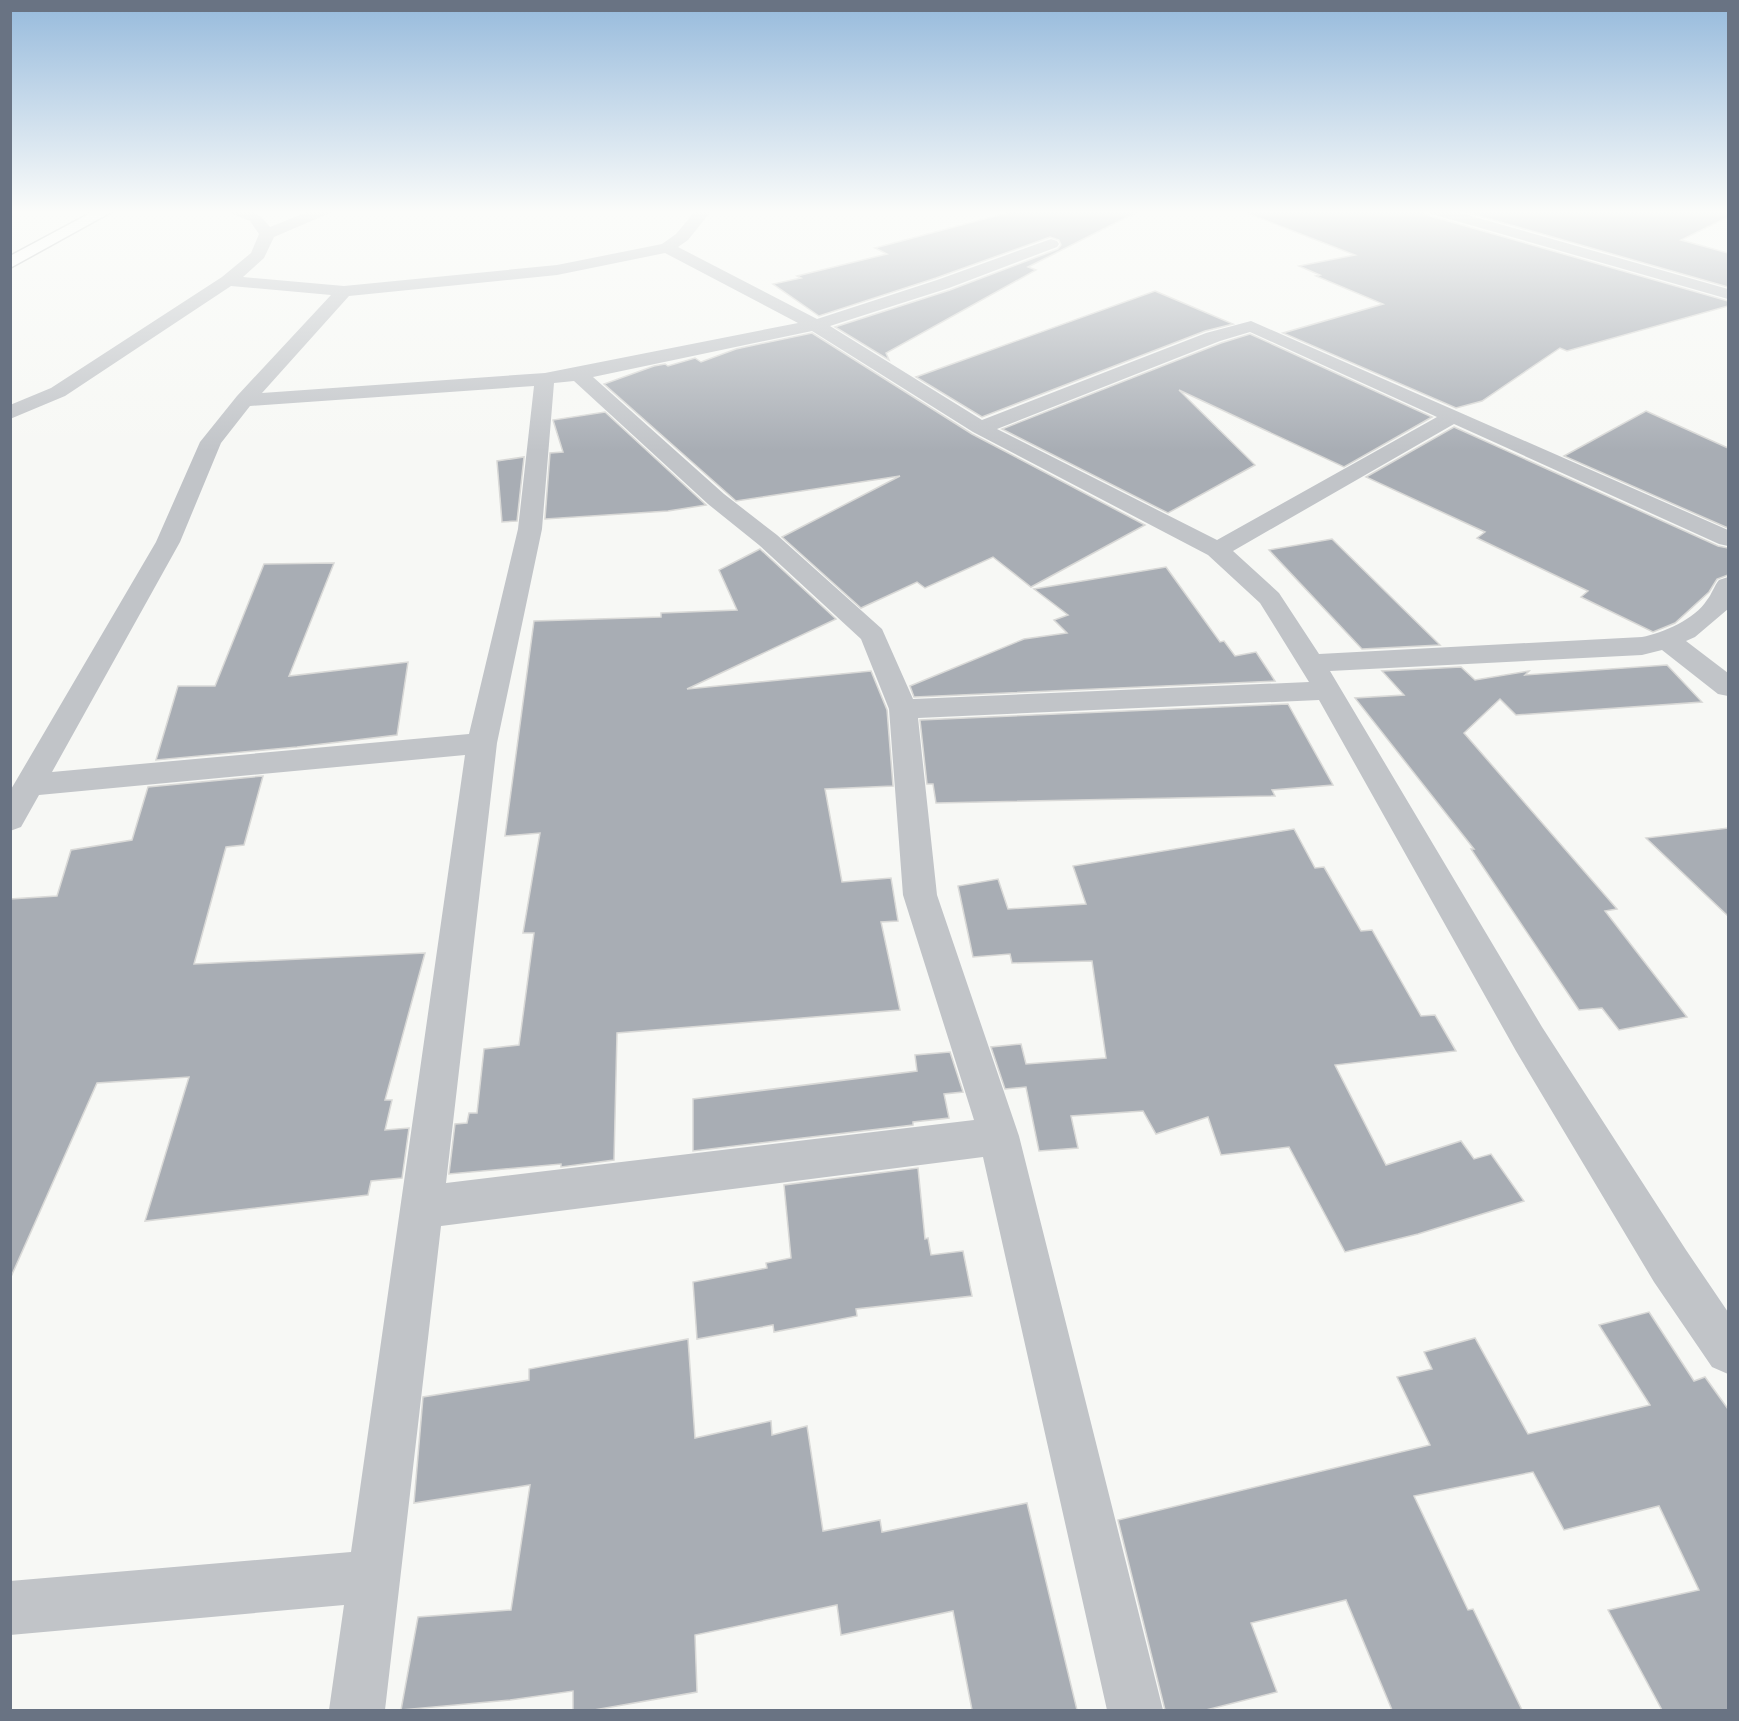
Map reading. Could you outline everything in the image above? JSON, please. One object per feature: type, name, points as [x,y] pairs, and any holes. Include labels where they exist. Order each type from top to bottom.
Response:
[{"type":"street","points":[[10,413],[58,392],[214,290]]},
{"type":"street","points":[[336,290],[353,290]]},
{"type":"street","points":[[748,290],[814,325],[980,428],[1218,550],[1270,598],[1319,676],[1529,1039],[1670,1266],[1728,1351]]},
{"type":"street","points":[[244,400],[545,379],[578,374],[814,325],[924,290]]},
{"type":"street","points":[[10,819],[168,542],[211,442],[244,400],[344,291]]},
{"type":"street","points":[[980,428],[1213,337],[1251,326],[1728,539]]},
{"type":"street","points":[[578,374],[716,499],[768,540],[873,635],[903,709],[920,895],[999,1136],[1135,1710]]},
{"type":"street","points":[[357,1710],[482,744],[530,529],[545,379]]},
{"type":"street","points":[[1218,550],[1453,417]]},
{"type":"street","points":[[903,709],[1319,676],[1642,646],[1667,640],[1686,631],[1717,608],[1728,585]]},
{"type":"street","points":[[1667,640],[1728,687]]},
{"type":"street","points":[[29,785],[482,744]]},
{"type":"street","points":[[422,1207],[999,1136]]},
{"type":"street","points":[[10,1608],[375,1576]]},
{"type":"building","points":[[782,290],[898,290],[819,316]]},
{"type":"building","points":[[949,290],[999,290],[886,353],[889,360],[835,327]]},
{"type":"building","points":[[1350,290],[1691,290],[1728,301],[1728,306],[1567,351],[1560,348],[1482,401],[1456,408],[1283,333],[1383,304]]},
{"type":"building","points":[[1155,291],[1233,324],[1205,331],[982,417],[916,377]]},
{"type":"building","points":[[812,333],[972,434],[1145,525],[1031,587],[993,557],[925,588],[917,582],[861,608],[782,537],[900,476],[736,501],[604,384],[654,366],[665,364],[668,366],[695,358],[701,362],[736,349]]},
{"type":"building","points":[[1250,334],[1432,417],[1344,467],[1179,390],[1255,465],[1168,513],[1002,429],[1221,343]]},
{"type":"building","points":[[1646,411],[1728,448],[1728,528],[1564,456]]},
{"type":"building","points":[[605,412],[706,505],[668,511],[545,519],[550,453],[563,452],[553,420]]},
{"type":"building","points":[[1454,427],[1718,546],[1728,548],[1728,575],[1717,579],[1709,592],[1675,623],[1653,632],[1581,597],[1588,591],[1477,538],[1485,532],[1366,477]]},
{"type":"building","points":[[524,457],[517,521],[502,522],[497,461]]},
{"type":"building","points":[[1332,539],[1440,645],[1362,649],[1269,550]]},
{"type":"building","points":[[760,549],[836,619],[687,689],[871,671],[887,710],[893,786],[825,789],[842,882],[891,878],[898,921],[881,922],[900,1010],[617,1033],[614,1160],[561,1167],[561,1164],[449,1174],[455,1124],[467,1123],[469,1113],[477,1113],[484,1049],[519,1045],[534,933],[523,933],[540,833],[505,836],[534,621],[661,617],[661,613],[737,610],[719,570]]},
{"type":"building","points":[[334,563],[289,676],[408,662],[397,735],[156,760],[178,686],[215,686],[264,564]]},
{"type":"building","points":[[1166,567],[1220,642],[1224,641],[1235,656],[1256,652],[1275,681],[914,697],[910,686],[1024,639],[1067,633],[1054,620],[1068,615],[1034,589]]},
{"type":"building","points":[[1667,665],[1702,702],[1516,715],[1500,699],[1464,733],[1617,909],[1605,911],[1687,1017],[1619,1030],[1602,1008],[1579,1010],[1471,849],[1474,849],[1355,698],[1404,695],[1382,671],[1461,667],[1475,680],[1529,671],[1525,675]]},
{"type":"building","points":[[1288,704],[1333,785],[1272,790],[1275,796],[936,803],[933,784],[927,784],[920,720]]},
{"type":"building","points":[[263,776],[244,845],[226,847],[194,964],[425,953],[385,1100],[392,1100],[385,1130],[409,1128],[402,1178],[371,1181],[368,1195],[145,1221],[189,1077],[97,1083],[10,1279],[10,899],[57,896],[71,850],[132,840],[148,787]]},
{"type":"building","points":[[1728,828],[1728,916],[1646,838]]},
{"type":"building","points":[[1294,829],[1315,868],[1324,867],[1361,931],[1372,930],[1421,1016],[1435,1015],[1456,1051],[1335,1065],[1386,1165],[1461,1141],[1474,1159],[1491,1154],[1524,1201],[1418,1234],[1345,1252],[1289,1147],[1221,1155],[1208,1117],[1156,1134],[1143,1111],[1071,1116],[1078,1148],[1039,1151],[1026,1087],[1005,1089],[991,1047],[1021,1044],[1026,1064],[1106,1058],[1092,961],[1012,963],[1010,954],[973,957],[958,886],[998,879],[1008,909],[1086,904],[1073,866]]},
{"type":"building","points":[[950,1052],[963,1092],[944,1094],[949,1118],[913,1122],[913,1125],[693,1151],[693,1099],[917,1071],[915,1055]]},
{"type":"building","points":[[918,1168],[925,1239],[928,1238],[931,1255],[963,1251],[972,1296],[856,1309],[857,1316],[774,1332],[773,1325],[697,1339],[693,1282],[767,1268],[766,1263],[791,1258],[784,1185]]},
{"type":"building","points":[[1649,1312],[1694,1381],[1705,1377],[1728,1409],[1728,1710],[1662,1710],[1608,1610],[1699,1590],[1659,1506],[1564,1530],[1533,1472],[1414,1496],[1468,1610],[1473,1609],[1522,1710],[1392,1710],[1346,1600],[1251,1623],[1277,1692],[1206,1710],[1165,1710],[1118,1520],[1430,1445],[1397,1377],[1432,1369],[1424,1352],[1475,1338],[1528,1434],[1650,1405],[1599,1325]]},
{"type":"building","points":[[688,1339],[695,1438],[771,1421],[772,1435],[807,1426],[823,1531],[880,1520],[882,1532],[1027,1503],[1077,1710],[972,1710],[953,1611],[841,1635],[837,1605],[695,1635],[697,1692],[594,1710],[573,1710],[573,1691],[510,1700],[401,1710],[418,1617],[511,1610],[530,1485],[414,1503],[423,1397],[529,1380],[529,1369]]}]
